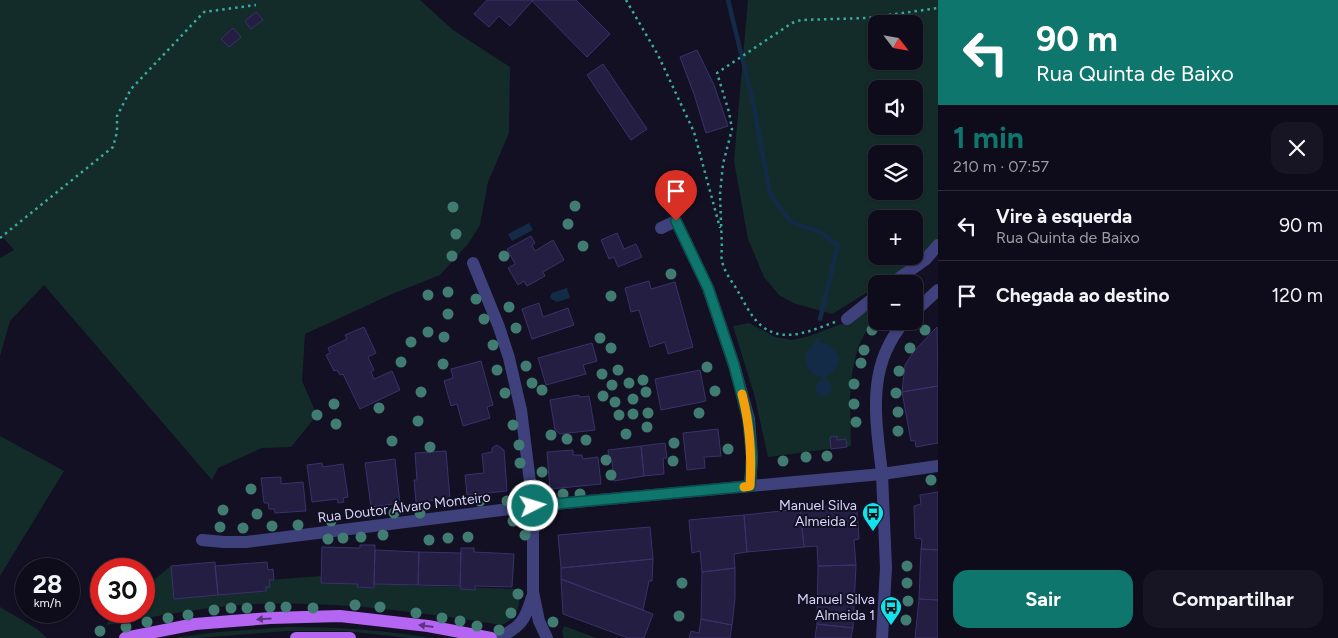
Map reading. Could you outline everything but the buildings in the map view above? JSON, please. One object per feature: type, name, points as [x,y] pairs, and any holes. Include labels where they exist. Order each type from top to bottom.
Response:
[{"type":"main road","points":[[125,638],[195,624],[270,618],[340,616],[428,626],[491,638]]},
{"type":"main road","points":[[296,638],[350,638]]},
{"type":"street","points":[[661,228],[676,221],[711,296],[734,365],[748,419],[752,457],[750,486]]},
{"type":"street","points":[[903,275],[926,258],[938,245]]},
{"type":"street","points":[[473,263],[499,327],[509,358],[521,410],[533,506],[533,592],[539,621],[547,638]]},
{"type":"street","points":[[923,304],[938,290]]},
{"type":"street","points":[[847,319],[868,302]]},
{"type":"street","points":[[882,638],[886,568],[882,474],[875,400],[877,379],[885,353],[899,330]]},
{"type":"street","name":"Rua Doutor Álvaro Monteiro","points":[[202,540],[246,542],[533,506],[882,474],[938,466]]},
{"type":"street","points":[[499,638],[521,624],[527,615],[533,592]]},
{"type":"path","points":[[626,0],[658,55],[694,132],[722,237]]},
{"type":"path","points":[[0,238],[113,148],[117,132],[117,116],[131,89],[204,12],[256,5]]},
{"type":"path","points":[[847,319],[789,336],[773,333],[764,328],[754,318],[724,267],[721,257],[720,194],[723,164],[732,129],[717,73],[792,23],[800,20],[867,18],[938,8]]},
{"type":"green space","points":[[0,0],[420,0],[453,30],[510,67],[509,133],[488,182],[480,225],[468,244],[440,275],[392,294],[305,334],[302,381],[317,415],[291,447],[262,448],[218,468],[212,480],[44,285],[10,321],[0,356],[0,258],[14,250],[0,234]]},
{"type":"green space","points":[[748,0],[938,0],[938,238],[926,255],[923,257],[923,210],[868,210],[868,265],[910,265],[895,275],[868,275],[868,292],[832,314],[793,303],[779,295],[764,277],[748,239],[734,161]]},
{"type":"green space","points":[[868,308],[868,328],[858,347],[852,373],[850,397],[851,446],[768,457],[754,394],[733,326],[749,323],[775,337],[792,340],[810,336],[850,322]]},
{"type":"green space","points":[[0,436],[64,471],[0,576]]},
{"type":"green space","points":[[171,566],[174,599],[265,591],[266,587],[270,587],[269,580],[321,576],[321,583],[358,584],[358,587],[374,588],[374,584],[520,589],[517,611],[511,619],[501,625],[379,608],[318,604],[256,604],[218,607],[155,617],[155,579]]},
{"type":"green space","points":[[0,607],[15,616],[15,623],[27,623],[47,638],[0,638]]},
{"type":"green space","points":[[564,626],[596,638],[564,638],[562,632]]},
{"type":"green space","points":[[287,627],[359,630],[432,638],[410,638],[344,631],[287,631],[174,638],[218,632]]},
{"type":"water","points":[[529,223],[533,230],[512,241],[508,234]]},
{"type":"water","points":[[567,288],[570,298],[557,302],[551,299],[552,293]]},
{"type":"water","points":[[817,343],[828,345],[839,356],[838,366],[824,378],[830,382],[832,388],[829,395],[825,396],[819,395],[815,390],[816,385],[822,378],[811,372],[806,364],[806,356],[810,348]]},
{"type":"waterway","points":[[728,0],[753,102],[770,194],[791,222],[822,233],[838,245],[820,319]]},
{"type":"slow traffic","points":[[742,394],[748,419],[752,457],[750,486],[744,487]]},
{"type":"place","name":"Manuel Silva Almeida 2","points":[[873,532]]},
{"type":"place","name":"Manuel Silva Almeida 1","points":[[891,626]]},
{"type":"route","points":[[533,506],[750,486],[752,457],[748,419],[734,365],[708,288],[676,221]]}]
